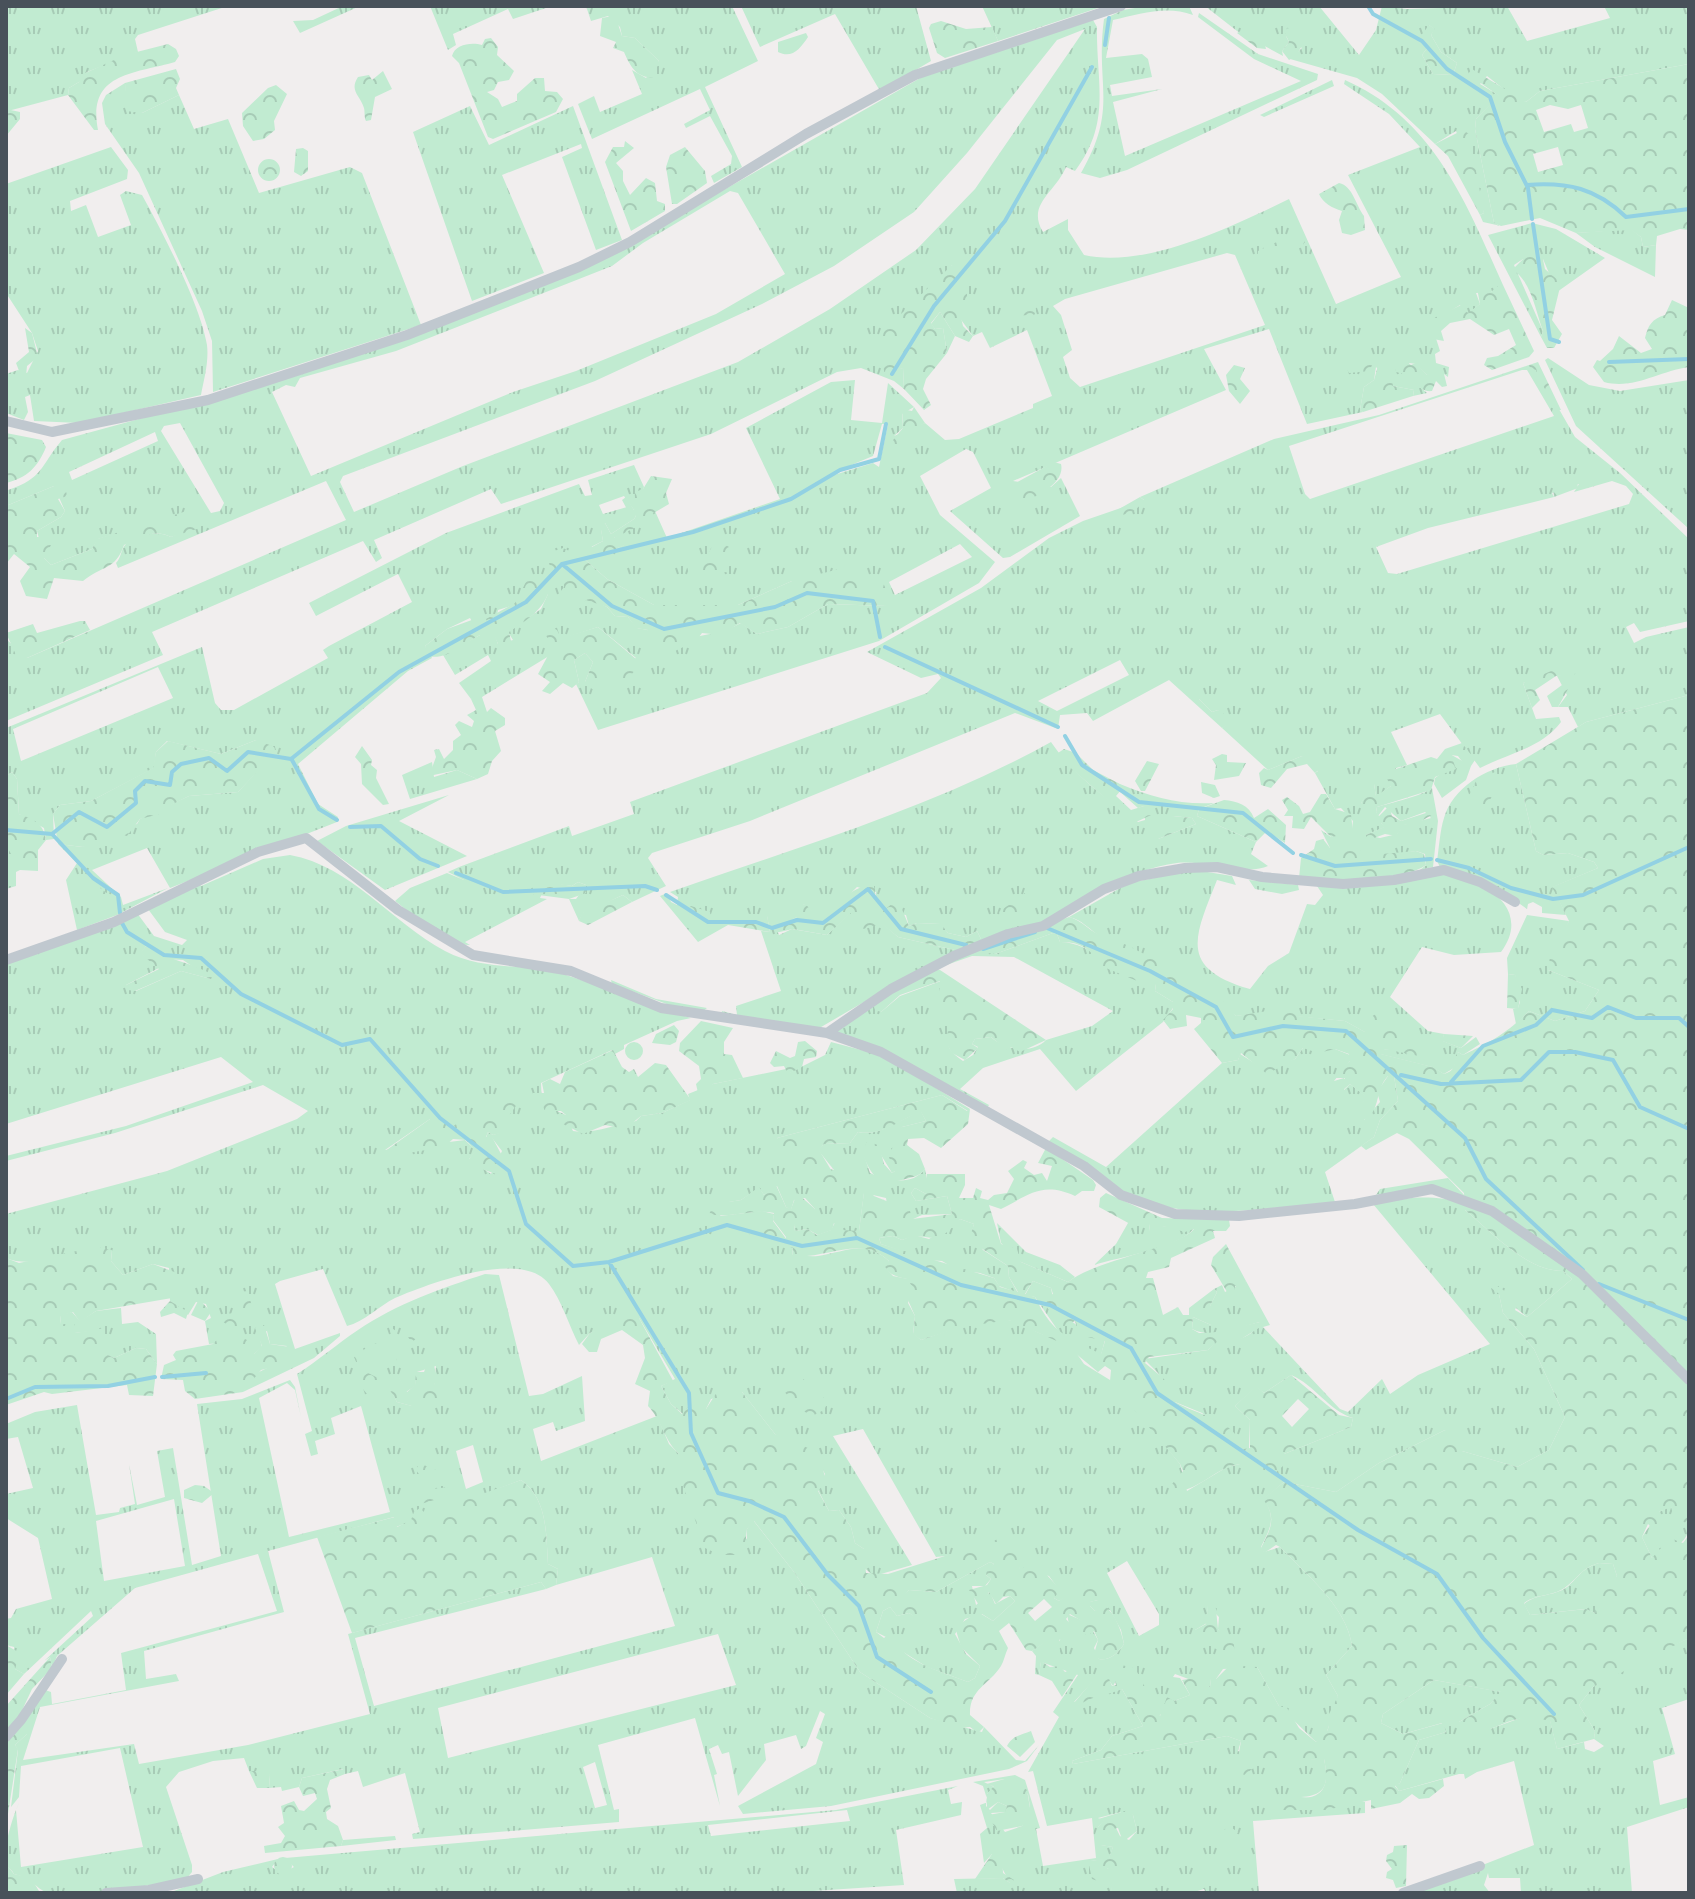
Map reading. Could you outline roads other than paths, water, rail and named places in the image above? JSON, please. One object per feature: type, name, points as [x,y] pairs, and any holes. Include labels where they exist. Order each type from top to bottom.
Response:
[{"type":"street","points":[[6,421],[52,432],[208,400],[407,335],[579,267],[630,242],[806,134],[915,75],[1121,6]]},
{"type":"street","points":[[6,960],[114,922],[258,852],[306,838],[398,910],[473,955],[571,971],[661,1008],[827,1033],[881,1052],[1084,1166],[1121,1195],[1175,1214],[1239,1216],[1355,1204],[1432,1189],[1492,1211],[1582,1274],[1689,1380]]},
{"type":"street","points":[[827,1033],[841,1020],[891,989],[954,956],[1008,934],[1043,926],[1104,889],[1139,876],[1217,867],[1262,877],[1343,884],[1394,880],[1444,870],[1480,882],[1515,902]]},
{"type":"street","points":[[6,1737],[62,1659]]},
{"type":"street","points":[[1403,1893],[1480,1866]]},
{"type":"street","points":[[106,1893],[149,1890],[198,1879]]},
{"type":"waterway","points":[[1368,6],[1373,14],[1422,41],[1447,69],[1490,97],[1505,142],[1528,188],[1532,219]]},
{"type":"waterway","points":[[1105,45],[1109,18]]},
{"type":"waterway","points":[[892,374],[934,306],[1005,221],[1092,67]]},
{"type":"waterway","points":[[1527,185],[1581,189],[1604,199],[1626,217],[1689,209]]},
{"type":"waterway","points":[[1533,224],[1550,339],[1559,342]]},
{"type":"waterway","points":[[1609,362],[1689,359]]},
{"type":"waterway","points":[[562,564],[693,532],[791,499],[840,470],[879,459],[886,424]]},
{"type":"waterway","points":[[6,830],[52,834],[79,812],[107,827],[136,803],[135,791],[145,781],[170,785],[172,772],[181,764],[209,758],[227,771],[248,752],[291,759],[399,672],[526,602],[562,564],[612,606],[664,629],[775,607],[807,593],[873,601],[880,637]]},
{"type":"waterway","points":[[885,647],[1058,727]]},
{"type":"waterway","points":[[1065,736],[1082,765],[1139,802],[1243,813],[1293,853]]},
{"type":"waterway","points":[[292,760],[319,809],[337,820]]},
{"type":"waterway","points":[[350,827],[381,826],[420,859],[438,866]]},
{"type":"waterway","points":[[52,834],[93,878],[118,895],[120,913]]},
{"type":"waterway","points":[[1437,860],[1469,868],[1511,888],[1553,899],[1583,895],[1689,847]]},
{"type":"waterway","points":[[1301,855],[1335,866],[1431,859]]},
{"type":"waterway","points":[[456,873],[503,892],[645,886],[657,890]]},
{"type":"waterway","points":[[666,895],[708,922],[756,922],[772,928],[797,920],[823,923],[868,889],[901,929],[966,945]]},
{"type":"waterway","points":[[122,923],[127,932],[164,955],[201,958],[241,994],[342,1045],[370,1039],[440,1118],[509,1171],[526,1224],[573,1266],[609,1262],[727,1225],[802,1246],[857,1238],[961,1285],[1050,1305],[1131,1348],[1157,1393],[1358,1530],[1437,1574],[1483,1638],[1554,1714]]},
{"type":"waterway","points":[[1047,928],[1150,971],[1216,1007],[1233,1037],[1283,1026],[1346,1031],[1465,1138],[1486,1179],[1583,1270]]},
{"type":"waterway","points":[[983,949],[1035,932]]},
{"type":"waterway","points":[[1451,1082],[1483,1046],[1536,1025],[1552,1010],[1592,1018],[1608,1007],[1636,1018],[1679,1018],[1689,1027]]},
{"type":"waterway","points":[[1401,1075],[1441,1084],[1521,1080],[1549,1052],[1575,1052],[1613,1060],[1640,1107],[1689,1129]]},
{"type":"waterway","points":[[609,1262],[689,1393],[691,1433],[718,1493],[749,1501],[784,1517],[828,1575],[859,1606],[877,1657],[931,1692]]},
{"type":"waterway","points":[[1599,1284],[1689,1320]]},
{"type":"waterway","points":[[162,1377],[206,1373]]},
{"type":"waterway","points":[[6,1399],[35,1387],[108,1386],[155,1377]]}]
